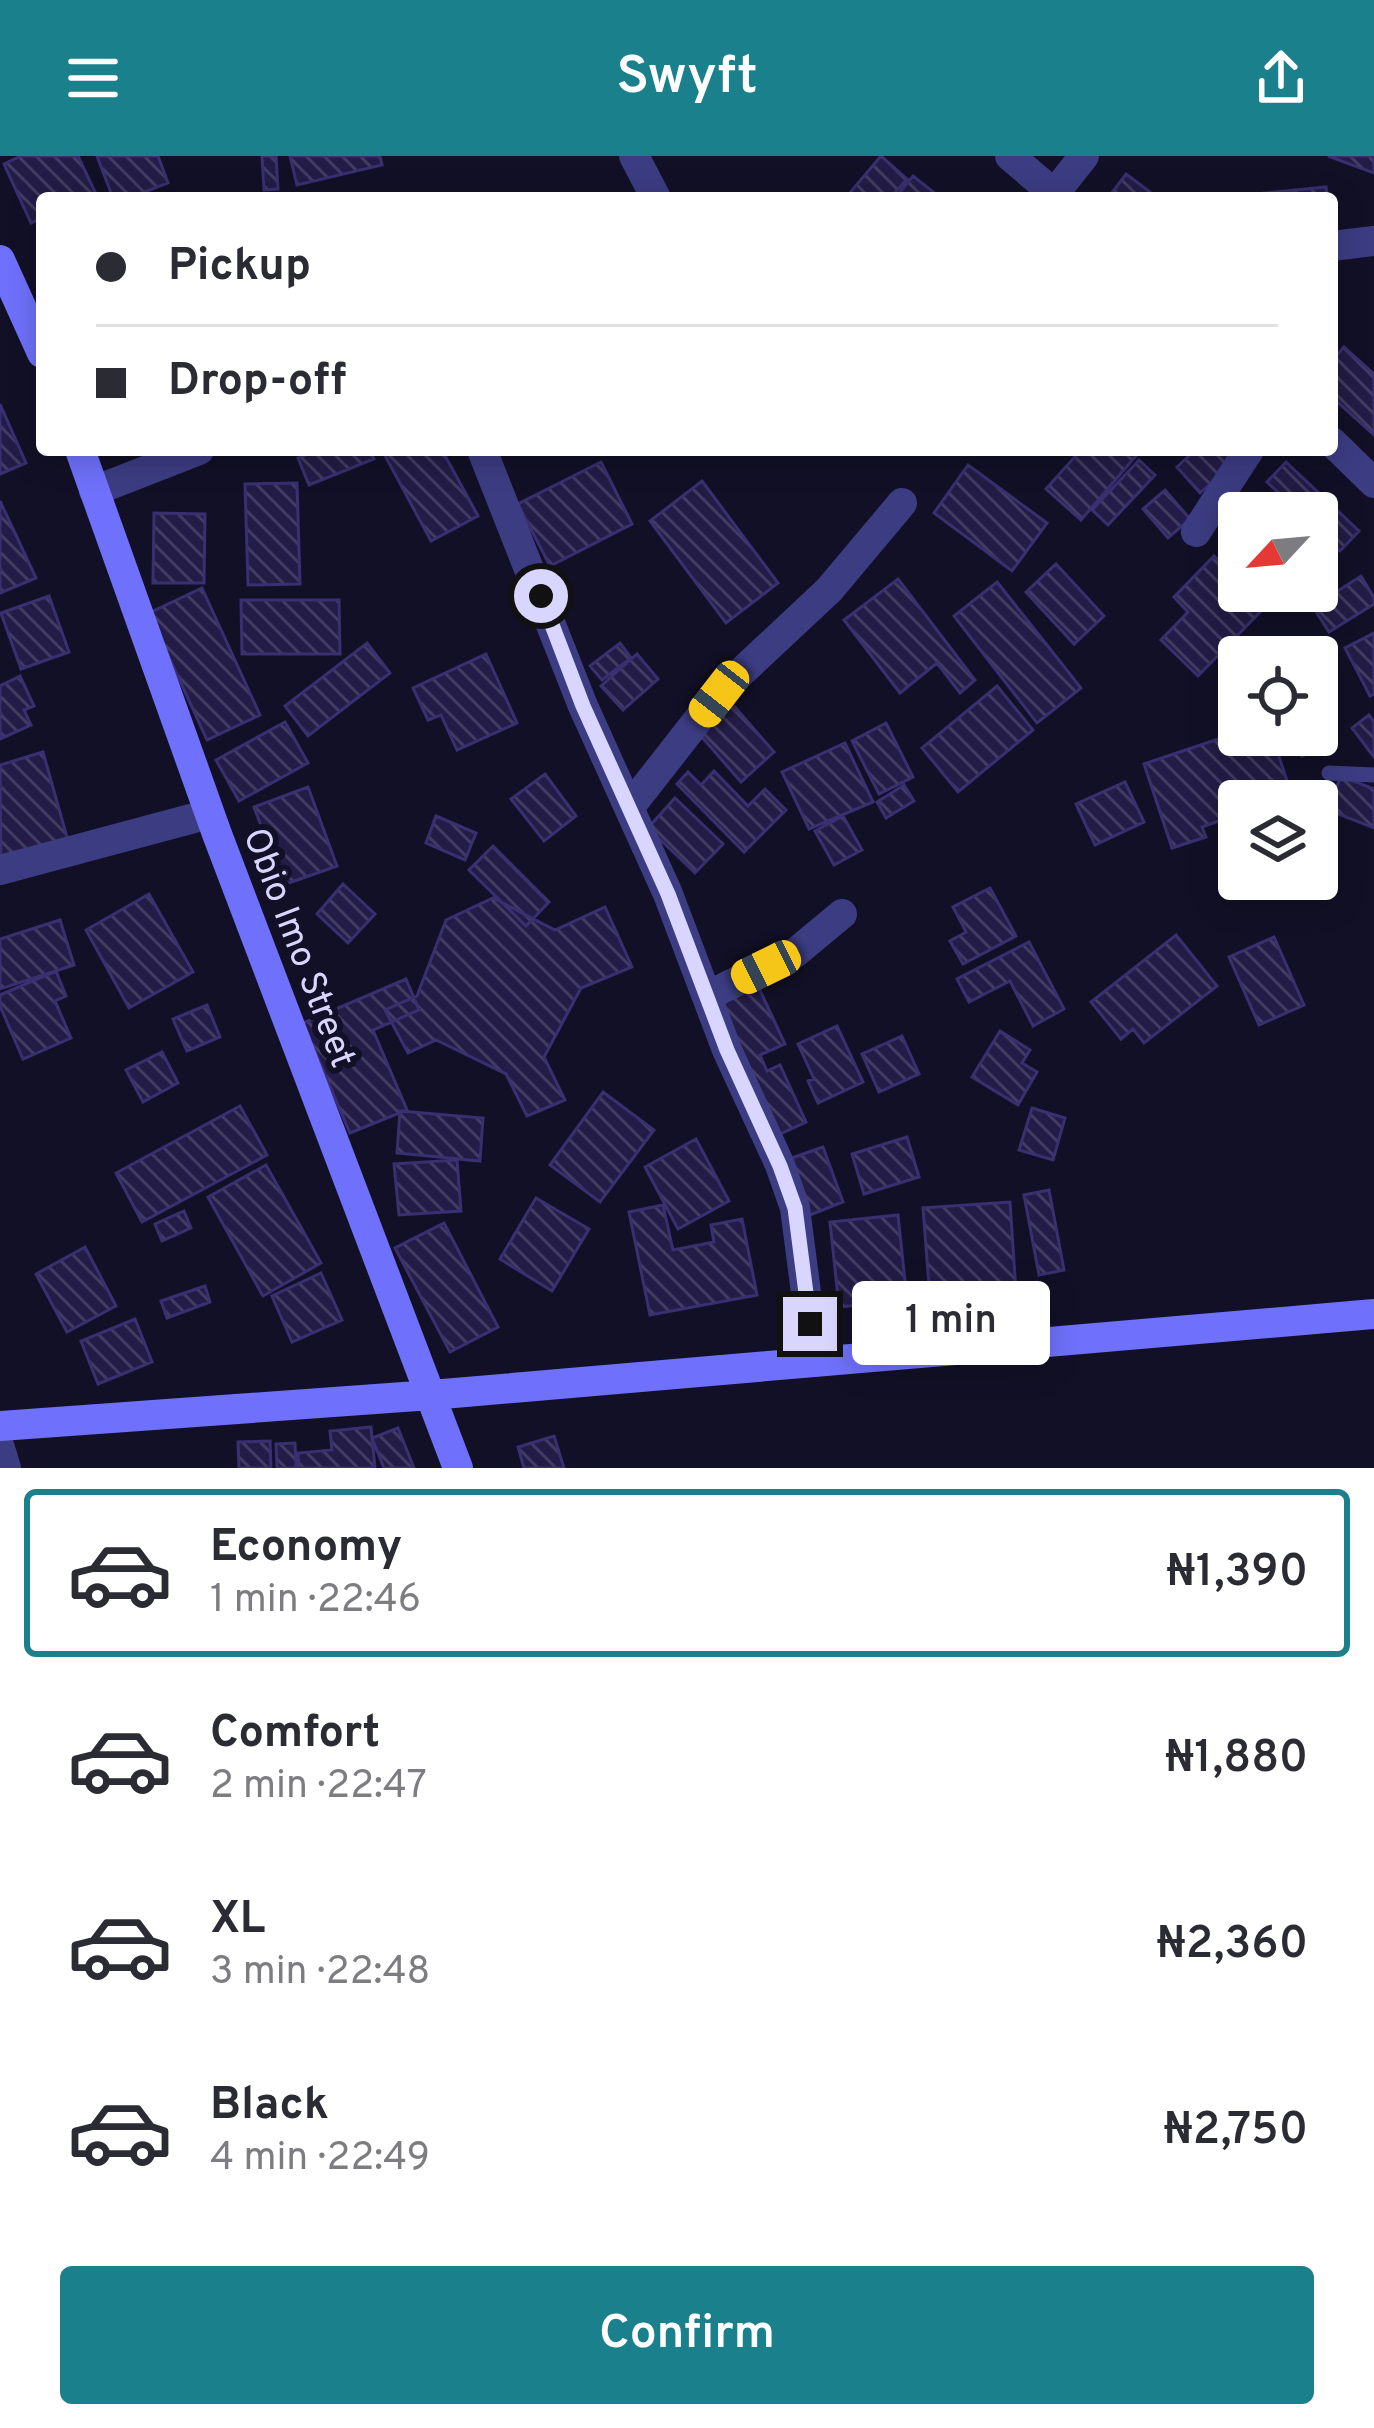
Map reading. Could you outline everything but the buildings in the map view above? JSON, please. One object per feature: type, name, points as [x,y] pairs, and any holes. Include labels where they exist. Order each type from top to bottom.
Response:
[{"type":"street","points":[[634,156],[653,192]]},
{"type":"street","points":[[1010,156],[1051,192]]},
{"type":"street","points":[[1059,192],[1084,156]]},
{"type":"street","points":[[1338,245],[1374,241]]},
{"type":"street","points":[[0,260],[36,340]]},
{"type":"street","points":[[1338,448],[1374,483]]},
{"type":"street","name":"Obio Imo Street","points":[[82,456],[209,814],[458,1468]]},
{"type":"street","points":[[94,491],[184,456]]},
{"type":"street","points":[[484,456],[583,706],[668,894],[727,1050],[780,1166],[795,1208],[815,1362]]},
{"type":"street","points":[[1196,532],[1245,456]]},
{"type":"street","points":[[629,808],[719,694],[829,590],[902,503]]},
{"type":"street","points":[[0,870],[209,814]]},
{"type":"street","points":[[707,996],[796,953],[842,914]]},
{"type":"street","points":[[0,1426],[431,1395],[1374,1314]]},
{"type":"street","points":[[0,1448],[6,1468]]},
{"type":"lane","points":[[1329,773],[1374,775]]},
{"type":"route","points":[[541,596],[583,706],[668,894],[727,1050],[780,1166],[795,1208],[810,1324]]}]
